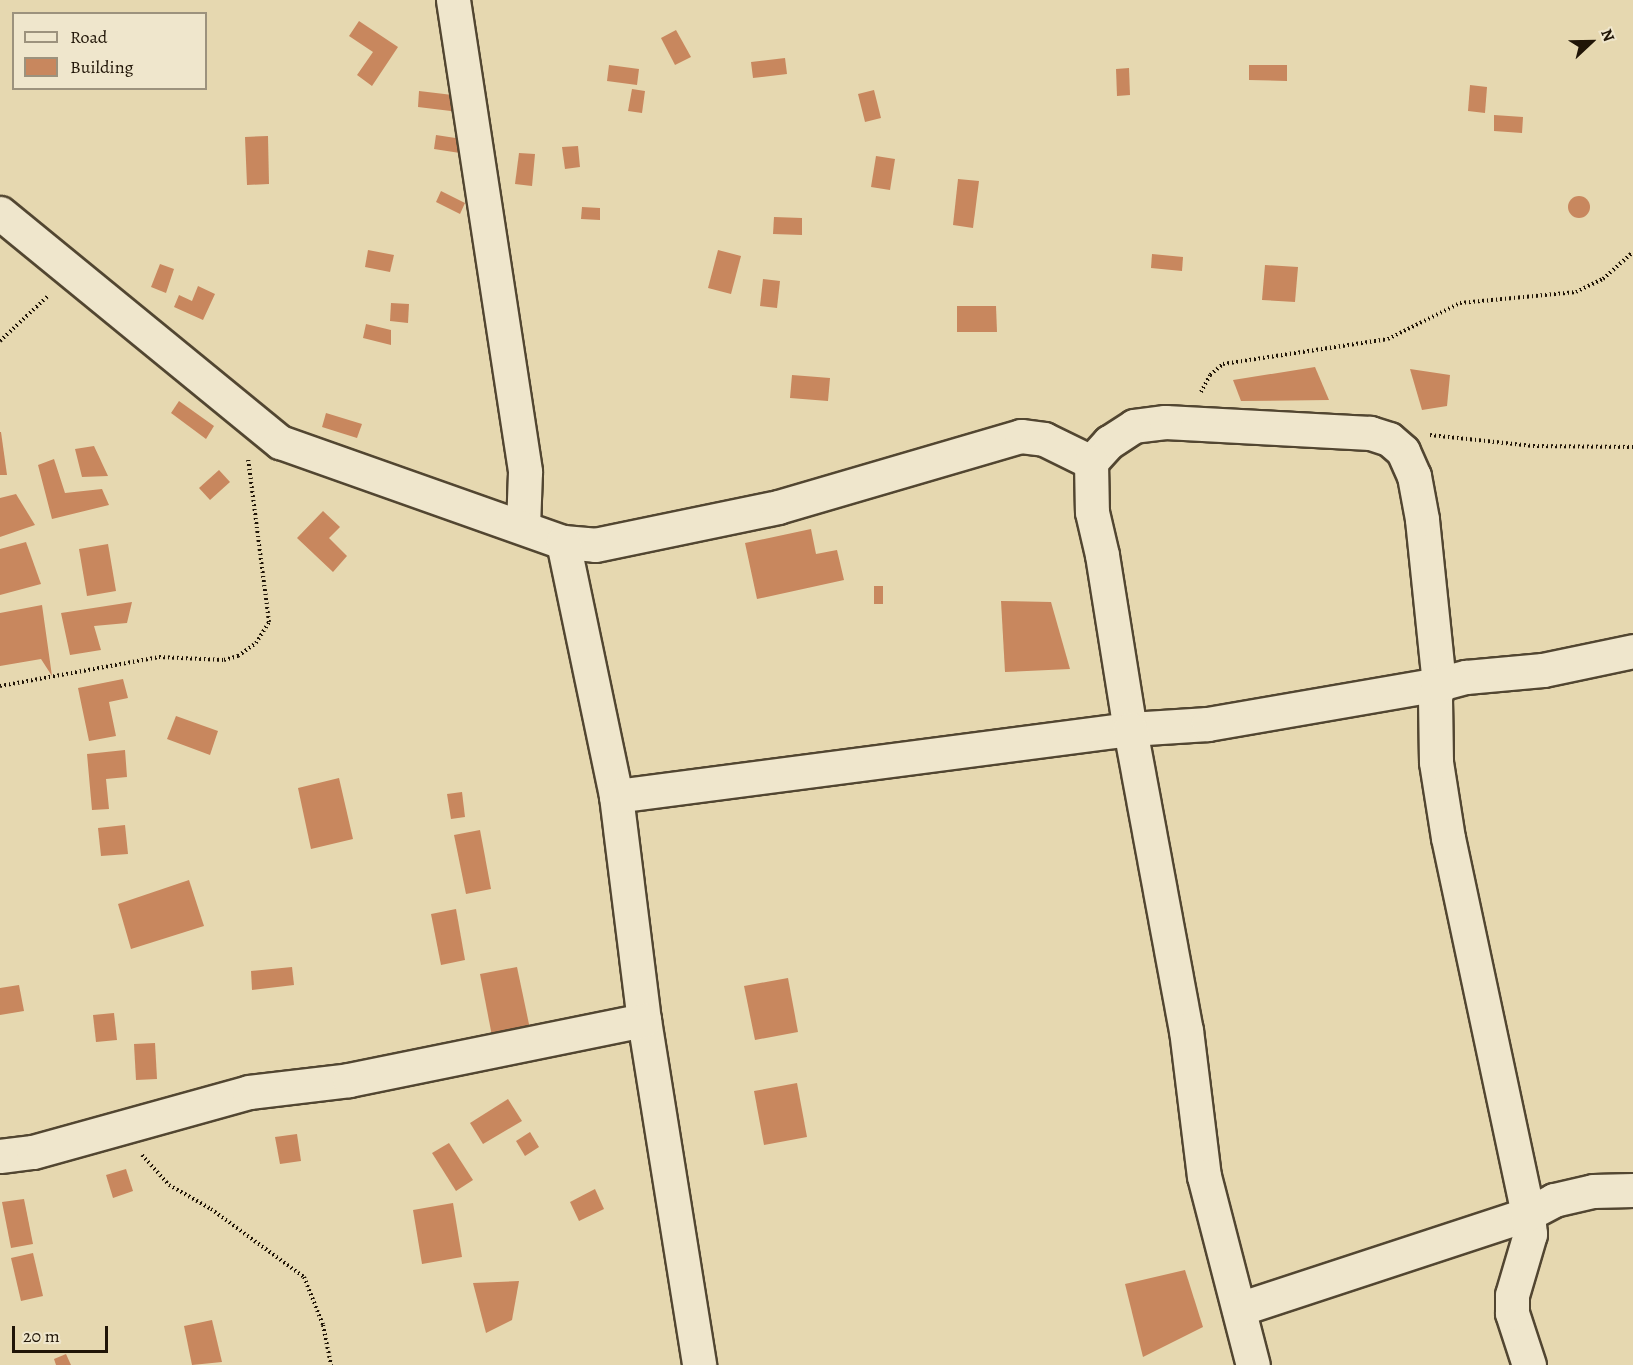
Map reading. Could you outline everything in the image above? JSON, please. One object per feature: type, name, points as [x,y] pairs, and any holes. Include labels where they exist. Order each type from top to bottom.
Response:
[{"type":"street","points":[[453,0],[525,472],[523,527]]},
{"type":"street","points":[[0,213],[244,416],[280,442],[563,542],[596,545],[778,507],[1021,436],[1044,439],[1091,462]]},
{"type":"street","points":[[1253,1365],[1204,1176],[1186,1030],[1092,512],[1091,462],[1109,442],[1134,426],[1185,422],[1370,433],[1394,444],[1403,451],[1414,476],[1439,684],[1434,717],[1436,762],[1448,838],[1528,1214],[1530,1234],[1512,1295],[1512,1313],[1529,1365]]},
{"type":"street","points":[[563,542],[616,796],[644,1020],[699,1365]]},
{"type":"street","points":[[616,796],[1130,729],[1208,724],[1439,684],[1543,670],[1633,651]]},
{"type":"street","points":[[0,1156],[33,1152],[249,1092],[350,1080],[644,1020]]},
{"type":"street","points":[[1239,1309],[1528,1214],[1554,1200],[1593,1191],[1633,1190]]},
{"type":"path","points":[[1185,422],[1210,375],[1223,364],[1388,339],[1460,303],[1576,292],[1603,279],[1633,252]]},
{"type":"path","points":[[0,341],[73,272]]},
{"type":"path","points":[[0,686],[159,657],[224,660],[238,656],[256,643],[269,622],[244,416]]},
{"type":"path","points":[[1394,444],[1437,435],[1533,446],[1633,447]]},
{"type":"path","points":[[123,1128],[158,1176],[249,1235],[304,1277],[323,1325],[331,1365]]},
{"type":"building","points":[[359,21],[398,47],[372,86],[357,75],[373,52],[349,36]]},
{"type":"building","points":[[676,30],[691,57],[675,65],[661,38]]},
{"type":"building","points":[[785,58],[787,74],[753,78],[751,62]]},
{"type":"building","points":[[609,65],[639,69],[637,85],[607,81]]},
{"type":"building","points":[[1249,65],[1287,65],[1287,81],[1249,80]]},
{"type":"building","points":[[1129,68],[1130,95],[1117,96],[1116,69]]},
{"type":"building","points":[[1470,85],[1487,87],[1485,113],[1468,111]]},
{"type":"building","points":[[632,89],[645,91],[642,113],[628,111]]},
{"type":"building","points":[[874,90],[881,118],[865,122],[858,94]]},
{"type":"building","points":[[419,91],[461,96],[459,112],[418,107]]},
{"type":"building","points":[[1494,115],[1523,117],[1522,133],[1494,131]]},
{"type":"building","points":[[436,135],[462,139],[460,153],[434,149]]},
{"type":"building","points":[[268,136],[269,184],[247,185],[245,137]]},
{"type":"building","points":[[578,146],[580,167],[565,169],[562,147]]},
{"type":"building","points":[[519,153],[535,154],[532,186],[515,184]]},
{"type":"building","points":[[876,156],[895,159],[890,190],[871,187]]},
{"type":"building","points":[[958,179],[979,181],[973,228],[953,225]]},
{"type":"building","points":[[441,191],[465,203],[460,214],[436,202]]},
{"type":"building","points":[[1579,196],[1587,199],[1590,207],[1587,215],[1579,218],[1571,215],[1568,207],[1571,199]]},
{"type":"building","points":[[582,207],[600,208],[600,220],[581,219]]},
{"type":"building","points":[[774,217],[802,218],[802,235],[773,234]]},
{"type":"building","points":[[368,250],[394,255],[390,272],[365,267]]},
{"type":"building","points":[[718,250],[741,256],[731,294],[708,288]]},
{"type":"building","points":[[1152,254],[1183,257],[1182,271],[1151,268]]},
{"type":"building","points":[[160,264],[174,269],[166,293],[151,287]]},
{"type":"building","points":[[1265,265],[1298,267],[1295,302],[1262,300]]},
{"type":"building","points":[[763,279],[780,281],[777,308],[760,306]]},
{"type":"building","points":[[198,286],[215,294],[203,320],[174,307],[179,295],[192,301]]},
{"type":"building","points":[[391,303],[409,304],[408,323],[390,321]]},
{"type":"building","points":[[957,306],[996,306],[997,332],[957,332]]},
{"type":"building","points":[[366,324],[391,330],[391,345],[363,338]]},
{"type":"building","points":[[1315,367],[1329,400],[1241,401],[1233,380]]},
{"type":"building","points":[[1410,369],[1450,375],[1447,406],[1422,410]]},
{"type":"building","points":[[792,375],[830,378],[828,401],[790,398]]},
{"type":"building","points":[[179,401],[214,426],[206,439],[171,413]]},
{"type":"building","points":[[326,413],[362,424],[357,438],[322,427]]},
{"type":"building","points":[[1,432],[7,475],[0,475]]},
{"type":"building","points":[[94,446],[108,476],[82,477],[75,449]]},
{"type":"building","points":[[54,459],[65,493],[102,489],[109,505],[52,519],[38,465]]},
{"type":"building","points":[[219,470],[230,482],[210,500],[199,488]]},
{"type":"building","points":[[16,494],[35,525],[0,537],[0,498]]},
{"type":"building","points":[[323,511],[340,527],[329,538],[347,556],[333,572],[297,538]]},
{"type":"building","points":[[811,529],[816,554],[837,550],[844,580],[757,599],[745,543]]},
{"type":"building","points":[[26,542],[41,584],[0,595],[0,549]]},
{"type":"building","points":[[108,544],[116,591],[87,596],[79,549]]},
{"type":"building","points":[[874,586],[883,586],[883,604],[874,604]]},
{"type":"building","points":[[1001,601],[1051,602],[1070,669],[1005,672]]},
{"type":"building","points":[[132,602],[127,623],[94,626],[101,650],[70,655],[61,613]]},
{"type":"building","points":[[42,605],[52,676],[41,659],[0,666],[0,613]]},
{"type":"building","points":[[123,679],[128,698],[109,702],[116,736],[89,741],[78,688]]},
{"type":"building","points":[[176,716],[218,731],[210,755],[167,739]]},
{"type":"building","points":[[125,750],[127,777],[106,779],[109,809],[92,810],[87,754]]},
{"type":"building","points":[[339,778],[353,839],[311,849],[298,788]]},
{"type":"building","points":[[462,792],[465,817],[451,819],[447,794]]},
{"type":"building","points":[[125,825],[128,854],[101,856],[98,828]]},
{"type":"building","points":[[480,830],[491,889],[466,894],[454,835]]},
{"type":"building","points":[[189,880],[204,926],[131,949],[118,904]]},
{"type":"building","points":[[456,909],[465,960],[441,965],[431,914]]},
{"type":"building","points":[[292,967],[294,985],[252,990],[251,971]]},
{"type":"building","points":[[517,967],[530,1029],[492,1036],[480,974]]},
{"type":"building","points":[[788,978],[798,1032],[755,1040],[744,986]]},
{"type":"building","points":[[19,985],[24,1011],[0,1015],[0,988]]},
{"type":"building","points":[[114,1013],[117,1040],[96,1042],[93,1015]]},
{"type":"building","points":[[155,1043],[157,1079],[136,1080],[134,1044]]},
{"type":"building","points":[[797,1083],[807,1137],[764,1145],[754,1091]]},
{"type":"building","points":[[508,1099],[522,1121],[483,1144],[470,1123]]},
{"type":"building","points":[[530,1132],[539,1147],[525,1156],[516,1141]]},
{"type":"building","points":[[297,1134],[301,1161],[280,1164],[275,1137]]},
{"type":"building","points":[[449,1143],[473,1180],[456,1191],[432,1153]]},
{"type":"building","points":[[126,1169],[133,1191],[113,1198],[106,1175]]},
{"type":"building","points":[[595,1189],[604,1209],[579,1221],[570,1202]]},
{"type":"building","points":[[24,1199],[33,1244],[11,1248],[2,1202]]},
{"type":"building","points":[[453,1203],[462,1257],[422,1264],[413,1210]]},
{"type":"building","points":[[33,1253],[43,1296],[21,1301],[11,1258]]},
{"type":"building","points":[[1185,1270],[1203,1327],[1143,1357],[1125,1284]]},
{"type":"building","points":[[519,1281],[512,1320],[486,1333],[473,1283]]},
{"type":"building","points":[[212,1320],[222,1362],[192,1365],[184,1326]]},
{"type":"building","points":[[66,1354],[71,1365],[56,1365],[54,1359]]}]
